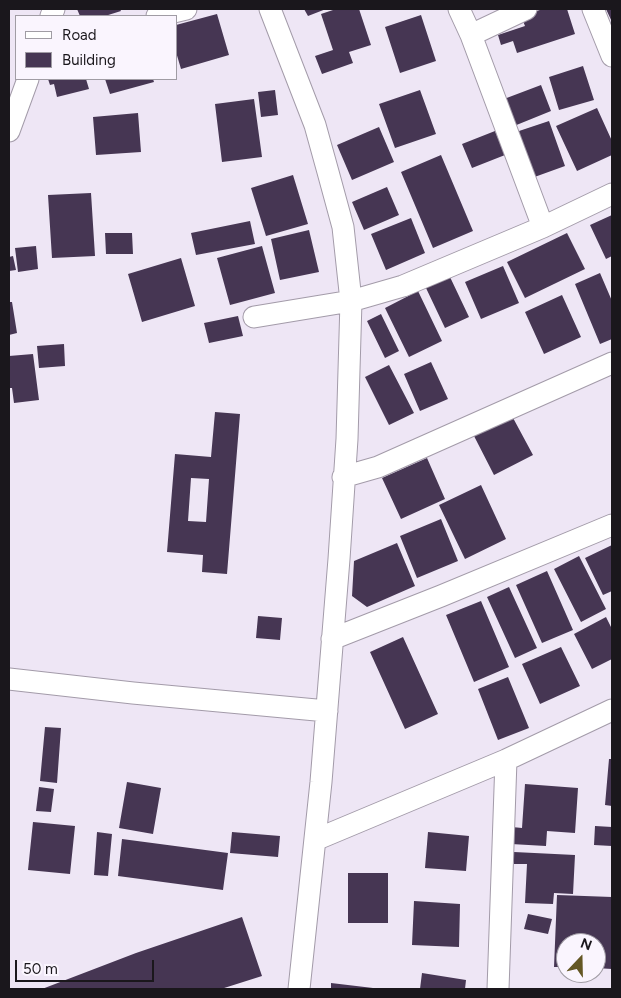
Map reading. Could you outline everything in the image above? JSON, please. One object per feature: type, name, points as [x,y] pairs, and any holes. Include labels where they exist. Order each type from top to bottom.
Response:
[{"type":"street","points":[[161,15],[186,9]]},
{"type":"street","points":[[270,9],[315,125],[343,227],[351,301],[349,402],[339,559],[327,711],[299,989]]},
{"type":"street","points":[[459,9],[471,35],[542,228]]},
{"type":"street","points":[[471,35],[526,9]]},
{"type":"street","points":[[592,9],[612,56]]},
{"type":"street","points":[[9,131],[28,80]]},
{"type":"street","points":[[254,317],[351,301],[403,286],[542,228],[612,194]]},
{"type":"street","points":[[343,477],[378,467],[612,363]]},
{"type":"street","points":[[332,639],[612,525]]},
{"type":"street","points":[[9,679],[133,693],[327,711]]},
{"type":"street","points":[[315,840],[506,760],[612,710]]},
{"type":"street","points":[[498,989],[506,760]]},
{"type":"building","points":[[77,9],[120,9],[121,11],[108,15],[80,15]]},
{"type":"building","points":[[304,9],[326,9],[308,16]]},
{"type":"building","points":[[336,9],[359,9],[371,45],[349,52],[353,63],[322,74],[315,56],[333,50],[321,14]]},
{"type":"building","points":[[543,9],[567,9],[575,34],[517,53],[513,41],[501,45],[498,35],[525,26],[521,16]]},
{"type":"building","points":[[606,9],[612,9],[612,22]]},
{"type":"building","points":[[217,14],[229,55],[181,69],[178,59],[178,24]]},
{"type":"building","points":[[421,15],[436,61],[400,73],[385,27]]},
{"type":"building","points":[[583,66],[594,100],[559,110],[549,77]]},
{"type":"building","points":[[48,80],[86,80],[89,89],[57,97],[54,84],[50,85]]},
{"type":"building","points":[[105,80],[153,80],[154,82],[110,94]]},
{"type":"building","points":[[541,85],[551,111],[514,126],[504,99]]},
{"type":"building","points":[[275,90],[278,115],[261,117],[258,92]]},
{"type":"building","points":[[420,90],[436,134],[395,148],[379,104]]},
{"type":"building","points":[[254,99],[262,157],[222,162],[215,104]]},
{"type":"building","points":[[597,108],[612,141],[612,155],[577,171],[556,126]]},
{"type":"building","points":[[138,113],[141,152],[96,155],[93,117]]},
{"type":"building","points":[[549,121],[565,166],[529,179],[513,133]]},
{"type":"building","points":[[379,127],[394,162],[352,180],[337,145]]},
{"type":"building","points":[[495,131],[505,155],[472,168],[462,144]]},
{"type":"building","points":[[441,155],[473,231],[433,248],[401,172]]},
{"type":"building","points":[[293,175],[308,224],[266,236],[251,188]]},
{"type":"building","points":[[387,187],[399,215],[364,230],[352,202]]},
{"type":"building","points":[[91,193],[95,256],[52,258],[48,195]]},
{"type":"building","points":[[612,215],[612,256],[606,259],[590,225]]},
{"type":"building","points":[[411,218],[425,253],[386,270],[371,234]]},
{"type":"building","points":[[250,221],[255,244],[196,255],[191,233]]},
{"type":"building","points":[[309,230],[319,272],[280,280],[271,239]]},
{"type":"building","points":[[105,233],[132,233],[133,254],[106,254]]},
{"type":"building","points":[[567,233],[585,269],[525,298],[507,262]]},
{"type":"building","points":[[36,246],[38,269],[18,272],[15,248]]},
{"type":"building","points":[[262,246],[275,293],[230,305],[217,258]]},
{"type":"building","points":[[13,256],[16,270],[9,271],[9,257]]},
{"type":"building","points":[[181,258],[195,306],[142,322],[128,274]]},
{"type":"building","points":[[503,266],[519,303],[481,319],[465,282]]},
{"type":"building","points":[[600,273],[612,301],[612,339],[600,344],[575,284]]},
{"type":"building","points":[[450,277],[469,317],[445,328],[426,288]]},
{"type":"building","points":[[418,291],[442,341],[409,357],[385,308]]},
{"type":"building","points":[[562,295],[581,337],[544,354],[525,312]]},
{"type":"building","points":[[9,302],[12,302],[17,333],[9,335]]},
{"type":"building","points":[[381,314],[399,351],[385,358],[367,321]]},
{"type":"building","points":[[238,316],[243,336],[209,343],[204,323]]},
{"type":"building","points":[[64,344],[65,366],[39,368],[37,346]]},
{"type":"building","points":[[33,354],[39,400],[14,403],[12,388],[9,388],[9,356]]},
{"type":"building","points":[[431,362],[448,399],[420,411],[404,374]]},
{"type":"building","points":[[389,365],[414,413],[389,425],[365,377]]},
{"type":"building","points":[[215,412],[240,414],[227,574],[202,572],[203,555],[167,552],[175,454],[211,457]],"holes":[[[191,478],[209,479],[206,522],[188,521]]]},
{"type":"building","points":[[512,416],[533,455],[494,475],[474,436]]},
{"type":"building","points":[[427,458],[445,499],[401,519],[382,478]]},
{"type":"building","points":[[481,485],[506,539],[465,559],[439,505]]},
{"type":"building","points":[[441,519],[458,561],[417,578],[400,536]]},
{"type":"building","points":[[397,543],[415,586],[367,607],[352,596],[354,561]]},
{"type":"building","points":[[612,545],[612,591],[603,595],[585,558]]},
{"type":"building","points":[[579,556],[606,609],[581,622],[554,569]]},
{"type":"building","points":[[547,571],[573,630],[542,643],[516,585]]},
{"type":"building","points":[[509,587],[537,648],[515,658],[487,597]]},
{"type":"building","points":[[481,601],[509,667],[474,682],[446,615]]},
{"type":"building","points":[[258,616],[282,618],[280,640],[256,638]]},
{"type":"building","points":[[606,617],[612,629],[612,659],[592,669],[574,634]]},
{"type":"building","points":[[403,637],[438,714],[405,729],[370,652]]},
{"type":"building","points":[[561,647],[580,686],[540,704],[522,664]]},
{"type":"building","points":[[508,677],[529,728],[498,740],[478,689]]},
{"type":"building","points":[[45,727],[61,728],[57,783],[40,781]]},
{"type":"building","points":[[609,759],[612,759],[612,806],[605,805]]},
{"type":"building","points":[[127,782],[161,788],[153,834],[119,828]]},
{"type":"building","points":[[525,784],[578,788],[575,833],[547,831],[546,846],[511,844],[512,827],[522,828]]},
{"type":"building","points":[[39,787],[54,789],[51,812],[36,811]]},
{"type":"building","points":[[33,822],[75,826],[70,874],[28,870]]},
{"type":"building","points":[[595,826],[612,827],[612,846],[594,845]]},
{"type":"building","points":[[97,832],[112,834],[108,876],[94,875]]},
{"type":"building","points":[[232,832],[280,836],[278,857],[230,853]]},
{"type":"building","points":[[428,832],[469,836],[466,871],[425,868]]},
{"type":"building","points":[[122,839],[228,853],[223,890],[118,876]]},
{"type":"building","points":[[514,852],[575,855],[573,894],[554,893],[553,904],[525,903],[527,864],[514,864]]},
{"type":"building","points":[[348,873],[388,873],[388,923],[348,923]]},
{"type":"building","points":[[557,895],[612,897],[612,969],[606,969],[606,933],[556,933],[556,967],[554,967]]},
{"type":"building","points":[[414,901],[460,904],[459,947],[412,945]]},
{"type":"building","points":[[528,914],[552,919],[548,934],[524,929]]},
{"type":"building","points":[[242,917],[262,976],[221,989],[42,989],[136,953]]},
{"type":"building","points":[[422,973],[466,980],[465,989],[420,989]]},
{"type":"building","points":[[331,983],[373,988],[373,989],[331,989]]}]
